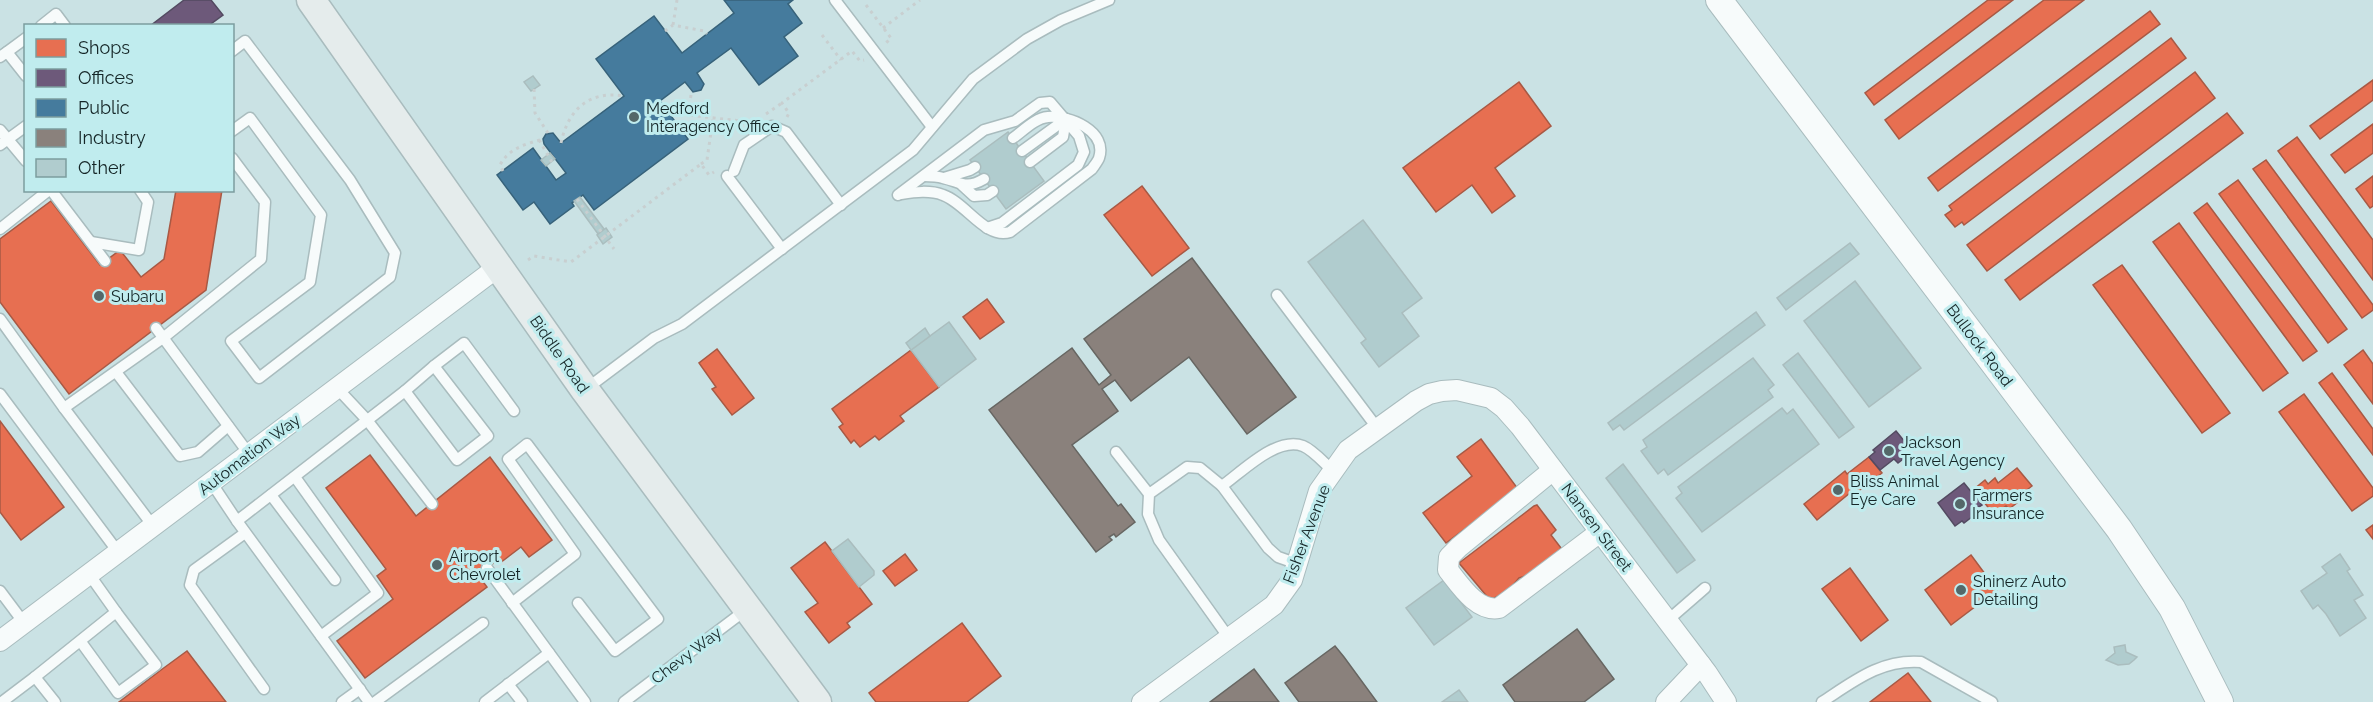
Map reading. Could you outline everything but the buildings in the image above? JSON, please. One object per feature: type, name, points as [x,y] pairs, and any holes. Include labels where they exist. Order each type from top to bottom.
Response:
[{"type":"main road","name":"Biddle Road","points":[[311,0],[585,390],[817,702]]},
{"type":"street","name":"Bullock Road","points":[[1719,0],[2119,529],[2172,608],[2220,702]]},
{"type":"street","name":"Automation Way","points":[[0,641],[498,267]]},
{"type":"street","name":"Nansen Street","points":[[1442,391],[1457,390],[1474,393],[1497,403],[1520,426],[1701,665],[1726,702]]},
{"type":"street","name":"Fisher Avenue","points":[[1142,702],[1274,605],[1292,580],[1316,499],[1332,470],[1348,450],[1416,401],[1429,394],[1442,391]]},
{"type":"street","points":[[1553,470],[1449,557],[1449,570],[1453,576],[1479,605],[1490,610],[1499,608],[1600,532]]},
{"type":"street","points":[[1666,702],[1701,665]]},
{"type":"lane","points":[[835,0],[932,127]]},
{"type":"lane","points":[[585,390],[654,338],[682,324],[913,150],[973,79],[1027,39],[1061,20],[1109,0]]},
{"type":"lane","points":[[44,24],[56,14],[64,24]]},
{"type":"lane","points":[[24,40],[4,55],[24,74]]},
{"type":"lane","points":[[234,49],[245,41],[350,180],[395,253],[390,277],[259,378],[231,341],[310,282],[321,215],[250,118],[234,130]]},
{"type":"lane","points":[[987,228],[1002,223],[1078,165],[1084,152],[1079,136],[1066,119],[1050,102],[1040,103],[1015,121],[984,130],[898,195],[921,191],[941,194],[955,200],[987,228],[1001,235],[1010,232],[1092,169],[1100,158],[1100,145],[1095,135],[1083,125],[1066,119],[1047,117],[1034,122],[1013,138]]},
{"type":"lane","points":[[1022,151],[1066,119]]},
{"type":"lane","points":[[1030,162],[1063,137],[1066,119]]},
{"type":"lane","points":[[782,249],[730,173],[744,145],[772,126],[786,132],[841,205]]},
{"type":"lane","points":[[3,142],[24,127]]},
{"type":"lane","points":[[0,130],[3,142],[24,159]]},
{"type":"lane","points":[[64,408],[164,338],[261,259],[265,202],[234,161]]},
{"type":"lane","points":[[944,178],[970,170],[975,166]]},
{"type":"lane","points":[[924,176],[944,178],[962,185],[974,196],[987,195],[993,190]]},
{"type":"lane","points":[[962,185],[984,179]]},
{"type":"lane","points":[[0,229],[47,192]]},
{"type":"lane","points":[[52,192],[105,261]]},
{"type":"lane","points":[[91,242],[139,250],[148,202],[141,192]]},
{"type":"lane","points":[[1277,295],[1378,429]]},
{"type":"lane","points":[[0,319],[153,526]]},
{"type":"lane","points":[[156,328],[249,454]]},
{"type":"lane","points":[[237,521],[464,343],[514,411]]},
{"type":"lane","points":[[405,391],[457,460],[488,436],[434,366]]},
{"type":"lane","points":[[116,372],[180,456],[198,452],[228,426]]},
{"type":"lane","points":[[338,388],[367,420],[432,504]]},
{"type":"lane","points":[[0,394],[118,552]]},
{"type":"lane","points":[[1222,486],[1273,448],[1290,443],[1305,447],[1332,470]]},
{"type":"lane","points":[[512,603],[575,554],[508,459],[527,444],[658,619],[615,651],[578,603]]},
{"type":"lane","points":[[1116,452],[1149,494],[1148,514],[1158,540],[1229,638]]},
{"type":"lane","points":[[1149,494],[1187,466],[1200,468],[1222,486],[1268,548],[1278,557],[1298,564]]},
{"type":"lane","points":[[295,477],[378,593],[321,636]]},
{"type":"lane","points":[[212,483],[237,521],[369,702]]},
{"type":"lane","points":[[271,495],[335,580]]},
{"type":"lane","points":[[245,532],[194,570],[190,585],[264,689]]},
{"type":"lane","points":[[486,568],[585,702]]},
{"type":"lane","points":[[81,642],[118,693],[156,665],[89,574]]},
{"type":"lane","points":[[1667,621],[1705,588]]},
{"type":"lane","points":[[0,591],[24,623]]},
{"type":"lane","name":"Chevy Way","points":[[624,702],[747,609]]},
{"type":"lane","points":[[2,702],[81,642],[116,612]]},
{"type":"lane","points":[[375,702],[483,623]]},
{"type":"lane","points":[[485,702],[549,653]]},
{"type":"lane","points":[[1822,702],[1870,671],[1894,662],[1909,661],[1921,662],[1992,702]]},
{"type":"lane","points":[[34,677],[54,702]]},
{"type":"lane","points":[[508,684],[522,702]]},
{"type":"lane","points":[[342,702],[360,689]]},
{"type":"path","points":[[665,31],[673,25],[677,0]]},
{"type":"path","points":[[883,28],[920,0]]},
{"type":"path","points":[[866,5],[891,38],[882,46]]},
{"type":"path","points":[[673,25],[704,31],[706,34]]},
{"type":"path","points":[[822,35],[841,60]]},
{"type":"path","points":[[769,120],[766,113],[852,51],[860,61],[866,58]]},
{"type":"path","points":[[534,89],[535,112],[548,133]]},
{"type":"path","points":[[561,143],[567,121],[580,107],[596,97],[615,94],[624,96]]},
{"type":"path","points":[[691,95],[688,115],[741,121],[754,130]]},
{"type":"path","points":[[782,103],[789,113],[789,116],[783,120]]},
{"type":"path","points":[[528,260],[534,256],[571,262],[707,160],[713,118]]},
{"type":"path","points":[[503,171],[500,165],[510,152],[520,145],[541,140],[554,164]]},
{"type":"path","points":[[701,164],[709,175],[716,170]]},
{"type":"path","points":[[577,199],[614,249]]},
{"type":"place","name":"Medford Interagency Office","points":[[634,117]]},
{"type":"place","name":"Subaru","points":[[99,296]]},
{"type":"place","name":"Jackson Travel Agency","points":[[1889,451]]},
{"type":"place","name":"Bliss Animal Eye Care","points":[[1838,490]]},
{"type":"place","name":"Farmers Insurance","points":[[1960,504]]},
{"type":"place","name":"Airport Chevrolet","points":[[437,565]]},
{"type":"place","name":"Shinerz Auto Detailing","points":[[1961,590]]}]
